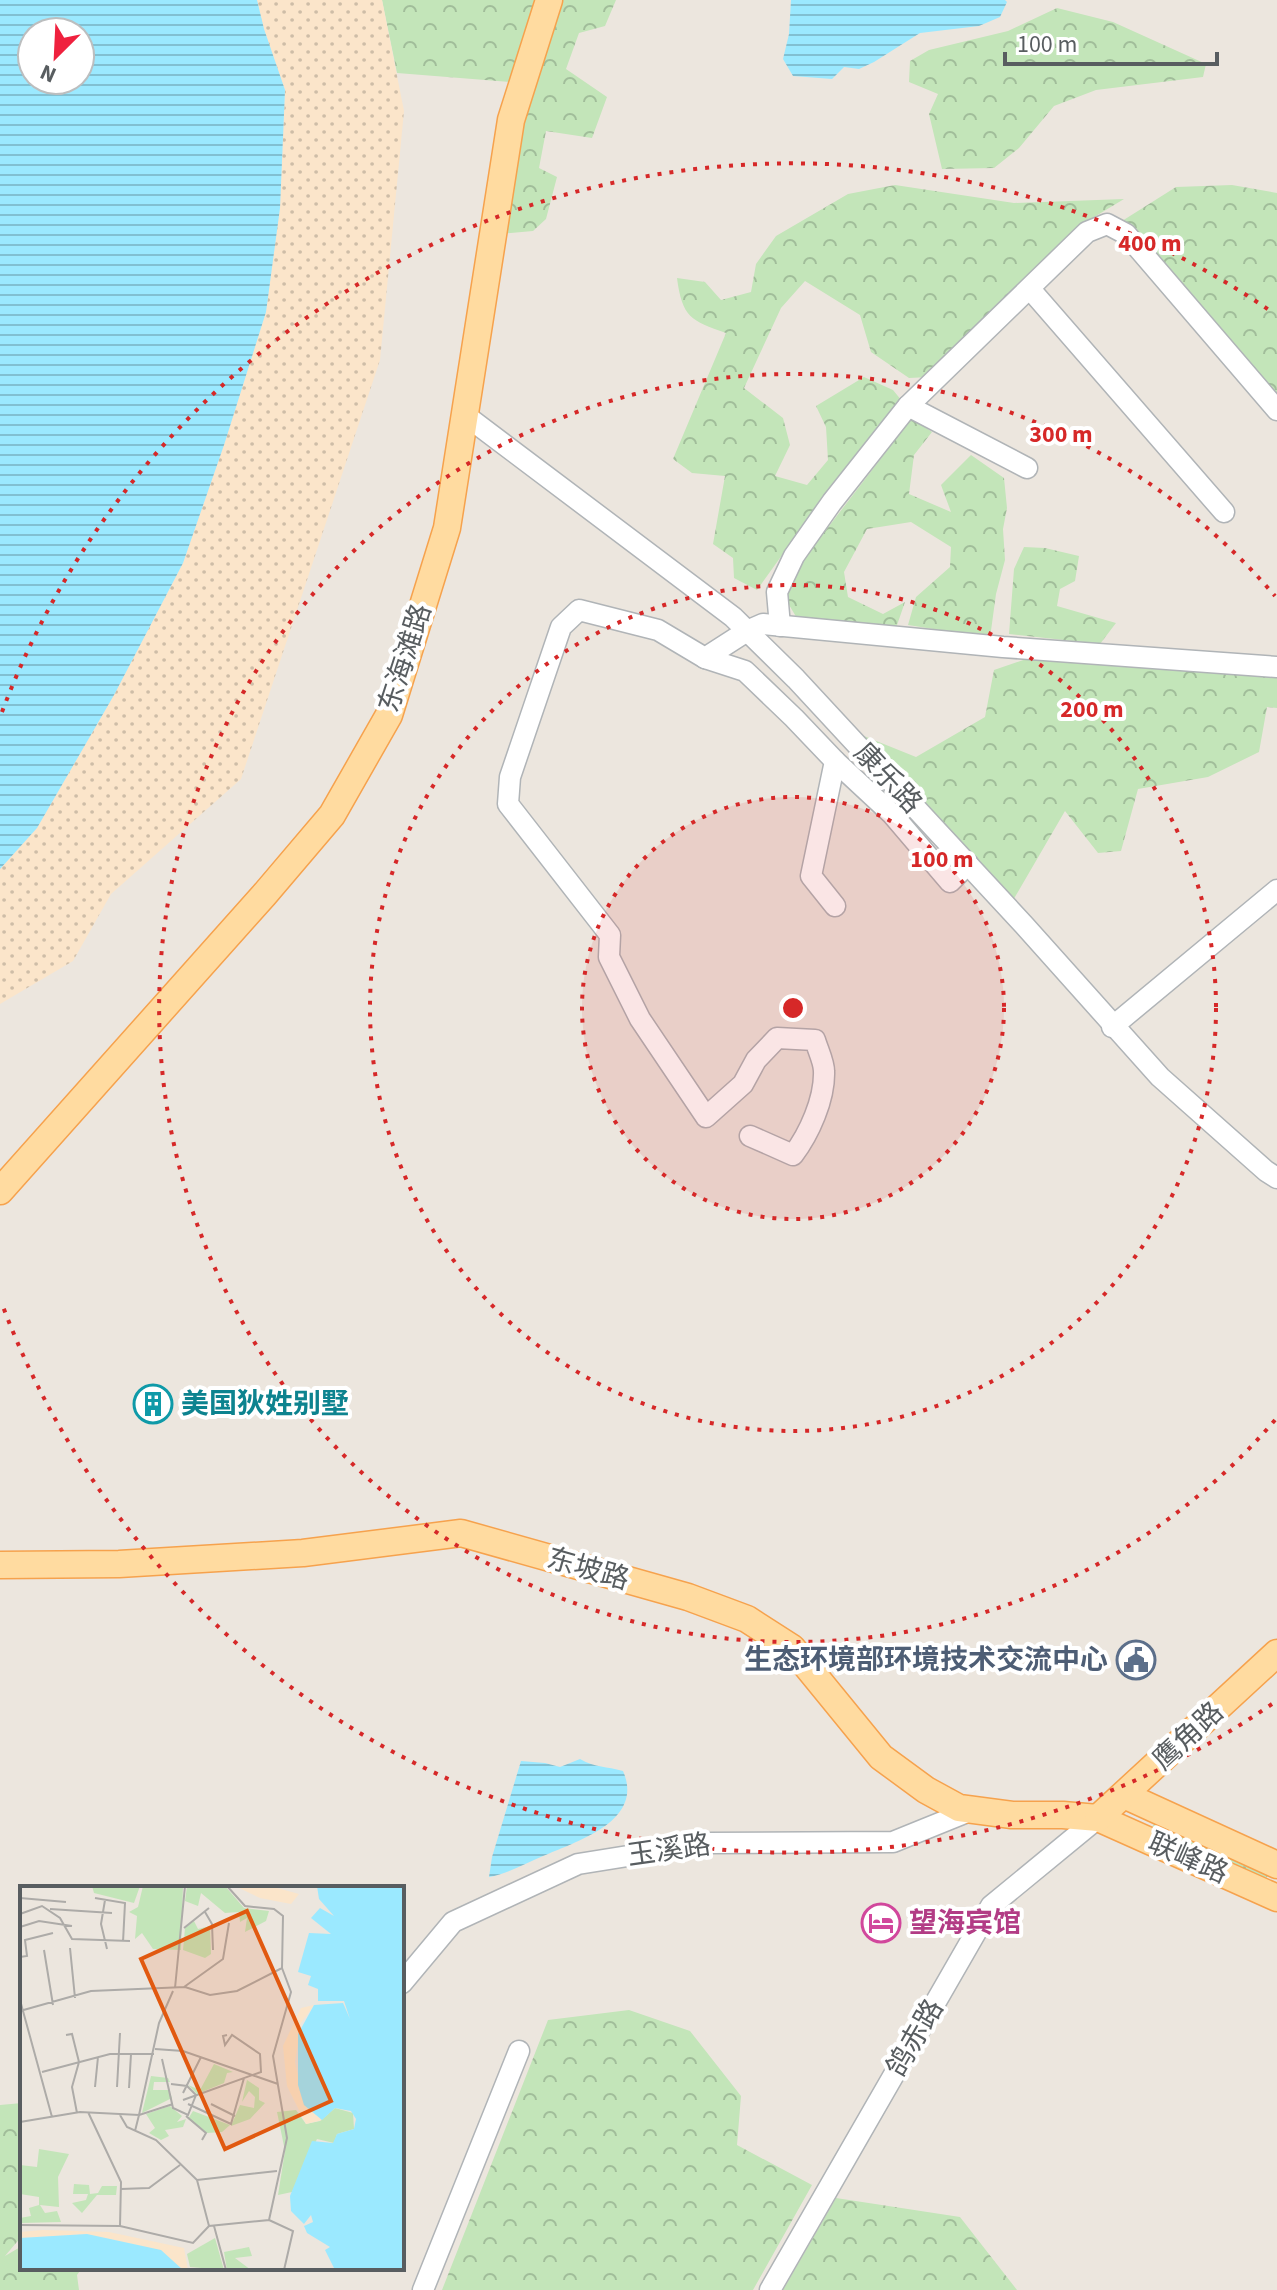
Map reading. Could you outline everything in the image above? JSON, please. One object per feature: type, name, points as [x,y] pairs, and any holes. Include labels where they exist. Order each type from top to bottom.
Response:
[{"type":"main road","name":"东海滩路","points":[[0,1191],[332,815],[389,715],[447,528],[511,120],[549,0]]},
{"type":"main road","name":"东坡路","points":[[0,1565],[119,1564],[289,1554],[461,1533],[688,1597],[747,1619],[792,1648],[881,1757],[926,1790],[959,1808],[1012,1815],[1098,1818]]},
{"type":"main road","name":"鹰角路","points":[[1098,1818],[1277,1653]]},
{"type":"main road","name":"联峰路","points":[[1124,1795],[1277,1865]]},
{"type":"main road","name":"联峰路","points":[[1098,1818],[1277,1898]]},
{"type":"street","points":[[780,626],[777,592],[794,556],[832,502],[908,406],[1087,232],[1107,224],[1126,234],[1277,410]]},
{"type":"street","points":[[1030,289],[1224,512]]},
{"type":"street","points":[[908,406],[1027,468]]},
{"type":"street","name":"康乐路","points":[[465,415],[676,572],[747,631],[796,679],[968,864],[1160,1077],[1277,1178]]},
{"type":"street","points":[[750,1136],[793,1155],[801,1144],[819,1102],[824,1071],[815,1040],[777,1038],[756,1060],[743,1084],[706,1117],[640,1019],[609,957],[610,935],[508,804],[510,777],[561,627],[579,610],[658,630],[705,658],[745,671],[892,814],[950,882],[968,864]]},
{"type":"street","points":[[705,658],[763,624],[1003,647],[1277,667]]},
{"type":"street","points":[[835,761],[811,876],[835,906]]},
{"type":"street","points":[[1112,1027],[1277,890]]},
{"type":"street","name":"玉溪路","points":[[404,1981],[453,1922],[578,1864],[709,1843],[893,1842],[972,1810]]},
{"type":"street","name":"鸽赤路","points":[[770,2290],[991,1906],[1098,1818]]},
{"type":"street","points":[[423,2290],[519,2051]]},
{"type":"green space","points":[[382,0],[551,0],[523,83],[397,73]]},
{"type":"green space","points":[[562,0],[616,0],[605,26],[579,33],[566,69],[607,97],[592,138],[546,131],[539,168],[557,177],[546,219],[533,231],[499,234],[527,106]]},
{"type":"green space","points":[[1057,8],[1113,22],[1206,64],[1203,77],[1096,90],[1054,106],[1019,148],[994,168],[942,169],[929,114],[938,94],[909,82],[910,61],[929,50],[1008,31]]},
{"type":"green space","points":[[895,185],[1014,203],[1124,199],[1081,225],[929,377],[909,378],[871,352],[860,315],[805,281],[781,308],[744,388],[783,418],[790,445],[775,476],[807,485],[828,460],[826,427],[816,406],[864,377],[893,390],[902,401],[831,487],[757,590],[734,578],[733,558],[713,544],[725,476],[692,473],[673,459],[726,333],[690,316],[682,301],[677,278],[705,282],[721,300],[751,292],[756,264],[776,236],[848,194]]},
{"type":"green space","points":[[1232,185],[1277,193],[1277,402],[1122,221],[1176,187]]},
{"type":"green space","points":[[912,418],[932,432],[914,455],[909,494],[951,512],[941,485],[971,455],[1004,478],[1007,508],[1003,529],[1005,560],[996,594],[990,638],[908,625],[916,597],[950,567],[951,547],[911,522],[867,529],[844,572],[848,597],[883,614],[905,602],[896,628],[798,620],[785,598],[803,560]]},
{"type":"green space","points":[[1024,547],[1045,548],[1079,556],[1075,581],[1060,589],[1057,606],[1116,623],[1100,644],[1009,634],[1014,569]]},
{"type":"green space","points":[[1041,654],[1277,676],[1277,708],[1267,707],[1259,752],[1208,777],[1138,789],[1121,851],[1098,853],[1065,811],[1012,902],[859,734],[916,757],[985,717],[994,670]]},
{"type":"green space","points":[[1155,1822],[1270,1872],[1264,1882],[1150,1831]]},
{"type":"green space","points":[[629,2010],[690,2031],[741,2096],[737,2145],[812,2185],[753,2290],[442,2290],[548,2020]]},
{"type":"green space","points":[[20,2103],[20,2238],[5,2256],[20,2247],[20,2270],[81,2270],[77,2275],[79,2290],[0,2290],[0,2105]]},
{"type":"green space","points":[[836,2198],[960,2217],[1017,2290],[783,2290]]},
{"type":"sand","points":[[257,0],[382,0],[404,111],[380,360],[241,779],[111,894],[73,961],[0,1004],[0,869],[37,828],[114,695],[183,563],[266,312],[280,208],[285,90]]},
{"type":"water","points":[[0,0],[257,0],[285,90],[280,208],[266,312],[183,563],[114,695],[37,828],[0,869]]},
{"type":"water","points":[[791,0],[1007,2],[1000,17],[979,26],[920,33],[859,69],[844,67],[832,79],[793,76],[783,59],[789,34]]},
{"type":"water","points":[[580,1759],[623,1771],[627,1788],[625,1803],[616,1816],[589,1836],[510,1871],[489,1877],[492,1857],[521,1761],[560,1767]]},
{"type":"place","name":"美国狄姓别墅","points":[[153,1404]]},
{"type":"place","name":"生态环境部环境技术交流中心","points":[[1136,1660]]},
{"type":"place","name":"望海宾馆","points":[[881,1923]]}]
